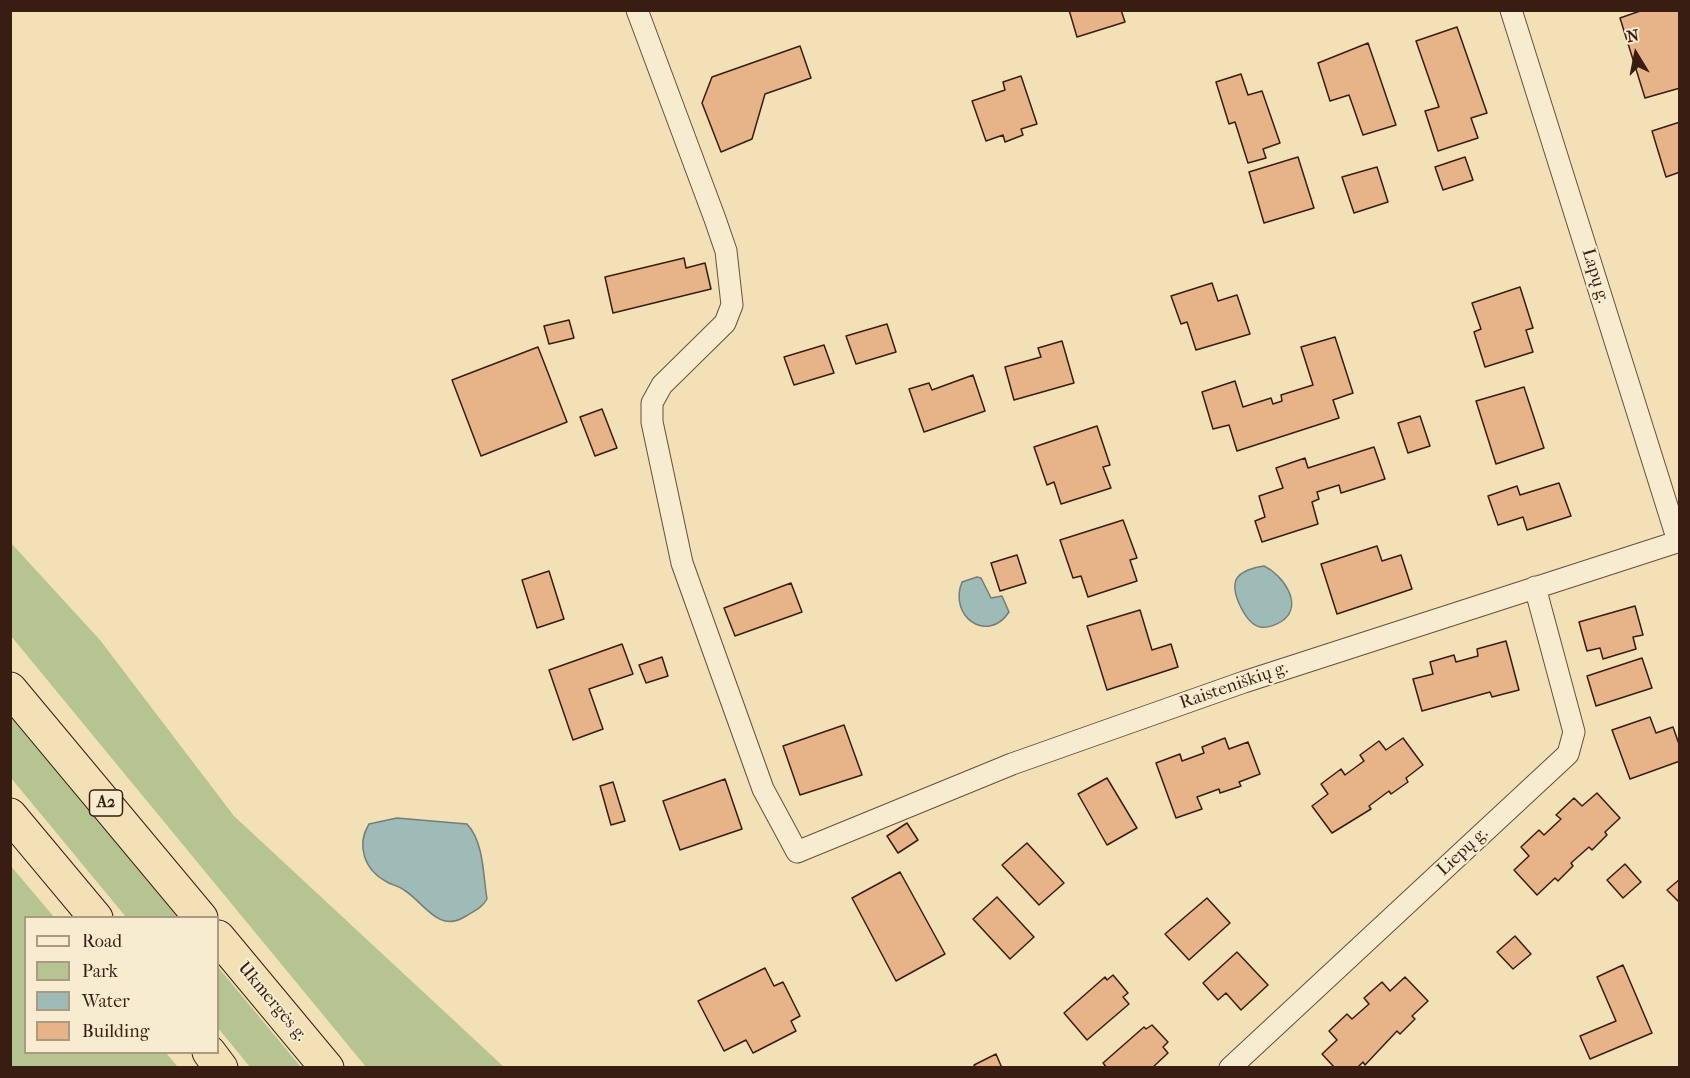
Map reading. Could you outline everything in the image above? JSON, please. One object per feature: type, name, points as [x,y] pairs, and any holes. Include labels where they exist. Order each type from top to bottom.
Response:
[{"type":"highway","name":"A2","points":[[10,689],[199,916]]},
{"type":"highway","points":[[10,815],[94,916]]},
{"type":"highway","name":"Ukmergės g.","points":[[219,938],[327,1068]]},
{"type":"highway","points":[[210,1054],[222,1068]]},
{"type":"street","name":"Raisteniškių g.","points":[[637,10],[715,219],[726,251],[732,286],[732,305],[725,323],[662,385],[652,403],[656,446],[682,563],[763,789],[797,852],[1012,764],[1244,682],[1679,541]]},
{"type":"street","name":"Lapų g.","points":[[1511,10],[1679,541]]},
{"type":"street","name":"Liepų g.","points":[[1230,1068],[1568,754],[1574,732],[1535,587]]},
{"type":"green space","points":[[11,543],[100,640],[234,816],[504,1067],[366,1067],[11,636]]},
{"type":"green space","points":[[11,715],[176,916],[125,916],[11,778]]},
{"type":"green space","points":[[10,865],[53,916],[24,916],[24,1054],[167,1054],[178,1067],[11,1067]]},
{"type":"green space","points":[[219,968],[301,1067],[250,1067],[219,1029]]},
{"type":"water","points":[[1264,566],[1284,583],[1291,599],[1291,607],[1289,614],[1282,621],[1271,626],[1260,627],[1245,614],[1238,600],[1235,586],[1241,574],[1252,568]]},
{"type":"water","points":[[977,577],[981,578],[991,598],[1002,596],[1009,612],[991,626],[981,626],[972,622],[960,606],[959,595],[962,582]]},
{"type":"water","points":[[397,818],[467,824],[477,840],[482,859],[487,899],[483,905],[456,921],[440,919],[432,915],[400,887],[387,882],[373,871],[364,856],[365,832],[369,824]]},
{"type":"building","points":[[1069,10],[1121,10],[1125,22],[1077,37]]},
{"type":"building","points":[[1643,10],[1680,10],[1680,88],[1645,98],[1620,18]]},
{"type":"building","points":[[1457,27],[1487,113],[1471,118],[1478,138],[1438,151],[1425,111],[1439,107],[1416,41]]},
{"type":"building","points":[[1368,43],[1396,125],[1363,135],[1349,95],[1330,101],[1318,63]]},
{"type":"building","points":[[800,46],[811,78],[765,94],[752,139],[721,152],[702,103],[712,77]]},
{"type":"building","points":[[1241,74],[1248,95],[1262,91],[1280,143],[1263,149],[1266,158],[1248,163],[1235,122],[1229,124],[1216,82]]},
{"type":"building","points":[[1021,76],[1037,124],[1021,129],[1023,135],[1005,142],[1003,135],[986,141],[972,101],[1005,90],[1003,82]]},
{"type":"building","points":[[1680,122],[1680,172],[1666,177],[1652,131]]},
{"type":"building","points":[[1298,157],[1314,208],[1264,223],[1249,172]]},
{"type":"building","points":[[1465,157],[1473,180],[1443,190],[1435,167]]},
{"type":"building","points":[[1377,167],[1388,202],[1354,213],[1342,177]]},
{"type":"building","points":[[684,258],[686,268],[705,263],[711,289],[613,313],[605,277]]},
{"type":"building","points":[[1212,283],[1218,301],[1237,295],[1250,334],[1196,350],[1187,322],[1181,324],[1171,296]]},
{"type":"building","points":[[1520,287],[1533,328],[1526,330],[1533,352],[1485,367],[1474,332],[1481,329],[1472,303]]},
{"type":"building","points":[[569,320],[574,338],[549,344],[544,326]]},
{"type":"building","points":[[887,324],[896,352],[856,364],[846,336]]},
{"type":"building","points":[[1335,337],[1353,393],[1333,400],[1339,418],[1237,451],[1229,425],[1213,429],[1202,392],[1235,381],[1243,407],[1271,398],[1273,404],[1282,401],[1281,395],[1313,385],[1301,347]]},
{"type":"building","points":[[1062,341],[1074,383],[1014,400],[1005,367],[1041,357],[1038,348]]},
{"type":"building","points":[[824,345],[834,373],[794,385],[784,357]]},
{"type":"building","points":[[538,347],[567,422],[481,456],[452,380]]},
{"type":"building","points":[[973,375],[985,411],[924,432],[909,389],[929,383],[932,390]]},
{"type":"building","points":[[1524,387],[1544,448],[1496,464],[1476,401]]},
{"type":"building","points":[[602,409],[617,448],[595,456],[580,417]]},
{"type":"building","points":[[1420,416],[1430,446],[1408,453],[1398,423]]},
{"type":"building","points":[[1097,426],[1110,465],[1103,467],[1111,488],[1061,504],[1054,482],[1047,485],[1034,447]]},
{"type":"building","points":[[1374,447],[1385,479],[1341,493],[1339,485],[1317,492],[1319,499],[1312,502],[1318,524],[1262,542],[1255,521],[1265,517],[1259,496],[1283,488],[1276,468],[1305,458],[1308,468]]},
{"type":"building","points":[[1559,483],[1571,516],[1527,530],[1523,517],[1498,525],[1488,496],[1517,486],[1520,495]]},
{"type":"building","points":[[1123,520],[1137,558],[1130,560],[1137,581],[1088,597],[1081,576],[1073,578],[1060,540]]},
{"type":"building","points":[[1377,546],[1382,561],[1401,555],[1412,589],[1337,614],[1321,564]]},
{"type":"building","points":[[1017,555],[1026,583],[1000,591],[991,563]]},
{"type":"building","points":[[549,571],[564,619],[537,628],[522,580]]},
{"type":"building","points":[[791,583],[802,612],[735,636],[724,608]]},
{"type":"building","points":[[1635,606],[1643,635],[1633,637],[1636,649],[1603,659],[1600,648],[1587,651],[1579,622]]},
{"type":"building","points":[[1140,610],[1152,650],[1171,644],[1178,667],[1107,690],[1087,626]]},
{"type":"building","points":[[1506,641],[1519,690],[1492,697],[1490,692],[1422,711],[1413,679],[1433,674],[1430,662],[1454,655],[1456,662],[1478,656],[1477,649]]},
{"type":"building","points":[[622,644],[633,674],[589,689],[603,729],[573,740],[549,670]]},
{"type":"building","points":[[662,657],[668,676],[646,683],[639,665]]},
{"type":"building","points":[[1642,658],[1652,688],[1596,706],[1587,676]]},
{"type":"building","points":[[1650,717],[1656,733],[1673,727],[1680,747],[1680,761],[1630,779],[1612,730]]},
{"type":"building","points":[[844,725],[862,775],[800,795],[783,746]]},
{"type":"building","points":[[1225,738],[1229,749],[1248,742],[1260,774],[1239,782],[1241,786],[1220,793],[1219,789],[1197,797],[1202,809],[1176,818],[1156,763],[1180,754],[1182,761],[1204,753],[1202,747]]},
{"type":"building","points":[[1403,738],[1423,765],[1406,778],[1408,782],[1391,794],[1389,791],[1369,806],[1371,809],[1332,833],[1312,806],[1328,794],[1321,784],[1341,769],[1345,775],[1364,761],[1360,755],[1379,741],[1386,750]]},
{"type":"building","points":[[1107,778],[1137,828],[1107,845],[1078,794]]},
{"type":"building","points":[[725,779],[742,829],[680,850],[663,801]]},
{"type":"building","points":[[613,782],[625,821],[611,825],[600,786]]},
{"type":"building","points":[[1597,793],[1620,818],[1605,832],[1607,835],[1592,850],[1589,847],[1571,863],[1573,866],[1558,881],[1555,878],[1537,895],[1514,870],[1529,856],[1521,847],[1539,830],[1544,835],[1561,819],[1556,815],[1574,798],[1582,806]]},
{"type":"building","points":[[907,823],[918,840],[898,853],[887,836]]},
{"type":"building","points":[[1027,843],[1064,883],[1039,905],[1002,865]]},
{"type":"building","points":[[1625,864],[1641,882],[1623,898],[1607,880]]},
{"type":"building","points":[[900,872],[945,954],[896,981],[852,898]]},
{"type":"building","points":[[1680,879],[1680,903],[1667,890]]},
{"type":"building","points":[[997,897],[1034,937],[1010,959],[973,919]]},
{"type":"building","points":[[1207,898],[1230,923],[1189,960],[1165,934]]},
{"type":"building","points":[[1515,936],[1531,954],[1513,969],[1497,952]]},
{"type":"building","points":[[1237,952],[1268,985],[1241,1010],[1226,993],[1218,1000],[1203,983]]},
{"type":"building","points":[[1623,965],[1652,1033],[1590,1059],[1580,1036],[1616,1021],[1597,977]]},
{"type":"building","points":[[765,968],[774,986],[783,982],[800,1016],[791,1021],[796,1031],[753,1053],[746,1040],[724,1051],[698,1001]]},
{"type":"building","points":[[1113,975],[1128,993],[1123,997],[1129,1004],[1087,1040],[1064,1013],[1105,977],[1107,980]]},
{"type":"building","points":[[1405,977],[1428,1001],[1412,1016],[1415,1019],[1400,1034],[1397,1031],[1365,1065],[1363,1062],[1357,1068],[1335,1068],[1322,1054],[1337,1040],[1329,1031],[1347,1014],[1352,1019],[1369,1004],[1364,998],[1382,982],[1390,991]]},
{"type":"building","points":[[1152,1025],[1168,1042],[1163,1047],[1168,1053],[1152,1068],[1107,1068],[1103,1063],[1144,1027],[1146,1029]]},
{"type":"building","points":[[996,1054],[1002,1068],[976,1068],[974,1065]]}]
